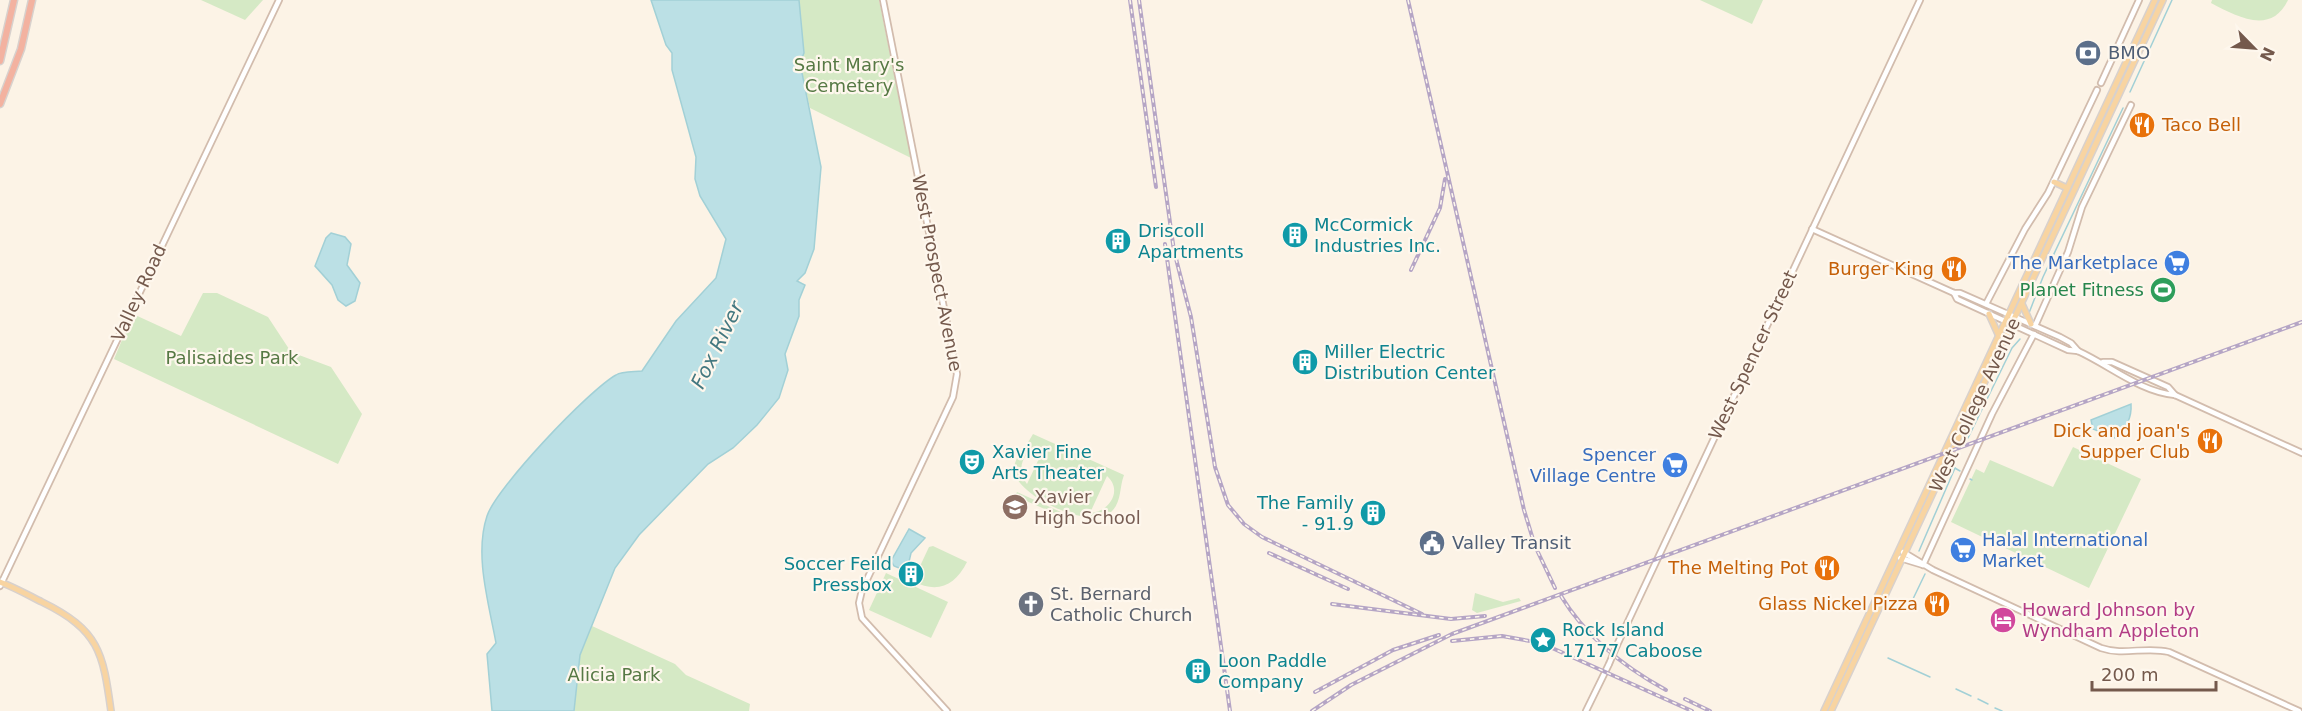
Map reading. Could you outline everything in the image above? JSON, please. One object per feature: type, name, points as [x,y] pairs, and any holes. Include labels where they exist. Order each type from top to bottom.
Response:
[{"type":"highway","points":[[0,62],[14,0]]},
{"type":"highway","points":[[0,104],[21,49],[32,0]]},
{"type":"main road","name":"West College Avenue","points":[[1824,711],[2155,0]]},
{"type":"main road","name":"West College Avenue","points":[[1832,711],[2163,0]]},
{"type":"main road","points":[[2054,182],[2067,188]]},
{"type":"main road","points":[[2022,304],[2033,325]]},
{"type":"main road","points":[[1989,314],[1999,335]]},
{"type":"main road","points":[[0,583],[64,613],[87,632],[103,661],[111,711]]},
{"type":"street","name":"Valley Road","points":[[0,583],[279,0]]},
{"type":"street","name":"West Prospect Avenue","points":[[882,0],[942,284],[957,367],[955,392],[866,581],[859,603],[861,613],[868,625],[947,711]]},
{"type":"street","name":"West Spencer Street","points":[[1586,711],[1920,0]]},
{"type":"street","points":[[2101,83],[2139,0]]},
{"type":"street","points":[[1986,304],[2054,182],[2097,90]]},
{"type":"street","points":[[2033,325],[2068,252],[2082,207],[2130,105]]},
{"type":"street","points":[[1812,229],[1953,293],[1960,293],[2033,325],[2071,343],[2078,351]]},
{"type":"street","points":[[1953,293],[1957,299],[2012,325],[2068,350],[2078,351],[2103,362],[2109,369],[2165,394],[2175,395],[2302,453]]},
{"type":"street","points":[[1923,565],[1992,414],[2034,334]]},
{"type":"street","points":[[1897,553],[2101,648],[2120,652],[2150,649],[2169,652],[2299,711]]},
{"type":"green space","points":[[201,0],[263,0],[245,20]]},
{"type":"green space","name":"Saint Mary's Cemetery","points":[[799,0],[879,0],[911,158],[810,108],[800,63],[804,53]]},
{"type":"green space","points":[[1700,0],[1763,0],[1752,24]]},
{"type":"green space","points":[[2212,0],[2288,0],[2281,11],[2272,17],[2252,20],[2211,3]]},
{"type":"green space","name":"Palisaides Park","points":[[203,293],[217,293],[268,317],[291,352],[331,367],[362,414],[338,464],[114,359],[133,314],[181,336]]},
{"type":"green space","points":[[1033,434],[1124,475],[1114,509],[1100,517],[1071,514],[1040,500],[1027,490],[1018,480],[1014,470],[1018,456]],"holes":[[[1044,448],[1027,484],[1023,478],[1023,460],[1031,451]],[[1107,476],[1114,488],[1112,499],[1103,509],[1090,513]]]},
{"type":"green space","points":[[2073,447],[2141,479],[2089,588],[1951,522],[1976,469],[1984,473],[1990,460],[2053,487]]},
{"type":"green space","points":[[1017,492],[1074,518],[1072,521],[1015,496]]},
{"type":"green space","points":[[933,546],[967,562],[951,582],[937,587],[913,581],[929,547]]},
{"type":"green space","points":[[886,573],[948,602],[931,638],[869,610]]},
{"type":"green space","points":[[1475,593],[1503,602],[1519,598],[1521,601],[1477,613],[1472,610]]},
{"type":"green space","name":"Alicia Park","points":[[592,626],[675,664],[686,675],[750,704],[749,711],[574,711],[580,655]]},
{"type":"water","name":"Fox River","points":[[651,0],[799,0],[804,53],[800,63],[821,167],[814,249],[805,273],[797,281],[805,285],[799,300],[799,316],[785,354],[788,370],[779,398],[757,425],[733,448],[708,464],[639,535],[615,568],[580,655],[574,711],[492,711],[487,654],[496,643],[482,563],[483,531],[487,516],[507,484],[586,399],[616,375],[642,371],[676,321],[716,278],[726,239],[700,196],[695,179],[696,157],[672,70],[672,53],[666,45]]},
{"type":"water","points":[[331,233],[345,237],[351,244],[347,265],[360,283],[355,301],[346,306],[338,300],[332,285],[315,266],[326,238]]},
{"type":"water","points":[[2131,404],[2128,423],[2115,438],[2093,429],[2091,420]]},
{"type":"water","points":[[909,529],[925,538],[911,553],[908,566],[904,570],[894,566],[891,561]]},
{"type":"waterway","points":[[2130,92],[2172,0]]},
{"type":"waterway","points":[[2029,313],[2043,277],[2123,108]]},
{"type":"waterway","points":[[1968,438],[2012,348],[2020,339]]},
{"type":"waterway","points":[[1953,467],[1960,471]]},
{"type":"waterway","points":[[1919,551],[1955,468]]},
{"type":"waterway","points":[[1912,601],[1925,574]]},
{"type":"waterway","points":[[1888,658],[1930,677]]},
{"type":"waterway","points":[[1956,689],[1971,696]]},
{"type":"waterway","points":[[1978,699],[1988,704]]},
{"type":"waterway","points":[[1995,708],[2002,711]]},
{"type":"railway","points":[[1130,0],[1156,187]]},
{"type":"railway","points":[[1139,0],[1174,251],[1191,317],[1215,467],[1228,505],[1244,524],[1262,537],[1422,614]]},
{"type":"railway","points":[[1408,0],[1524,510],[1535,546],[1555,588]]},
{"type":"railway","points":[[1411,270],[1440,208],[1445,179]]},
{"type":"railway","points":[[1165,244],[1230,711]]},
{"type":"railway","points":[[1312,711],[1351,685],[1452,634],[2302,322]]},
{"type":"railway","points":[[1269,553],[1348,589]]},
{"type":"railway","points":[[1561,596],[1582,625],[1607,650],[1666,690]]},
{"type":"railway","points":[[1332,604],[1451,619],[1485,616]]},
{"type":"railway","points":[[1315,692],[1393,650],[1439,635]]},
{"type":"railway","points":[[1452,641],[1502,636],[1541,643],[1692,711]]},
{"type":"railway","points":[[1685,699],[1710,711]]},
{"type":"place","name":"BMO","points":[[2088,53]]},
{"type":"place","name":"Taco Bell","points":[[2142,125]]},
{"type":"place","name":"McCormick Industries Inc.","points":[[1295,235]]},
{"type":"place","name":"Driscoll Apartments","points":[[1118,241]]},
{"type":"place","name":"The Marketplace","points":[[2177,263]]},
{"type":"place","name":"Burger King","points":[[1954,269]]},
{"type":"place","name":"Planet Fitness","points":[[2163,290]]},
{"type":"place","name":"Miller Electric Distribution Center","points":[[1305,362]]},
{"type":"place","name":"Dick and joan's Supper Club","points":[[2210,441]]},
{"type":"place","name":"Xavier Fine Arts Theater","points":[[972,462]]},
{"type":"place","name":"Spencer Village Centre","points":[[1675,465]]},
{"type":"place","name":"Xavier High School","points":[[1015,507]]},
{"type":"place","name":"The Family - 91.9","points":[[1373,513]]},
{"type":"place","name":"Valley Transit","points":[[1432,543]]},
{"type":"place","name":"Halal International Market","points":[[1963,550]]},
{"type":"place","name":"The Melting Pot","points":[[1827,568]]},
{"type":"place","name":"Soccer Feild Pressbox","points":[[911,574]]},
{"type":"place","name":"St. Bernard Catholic Church","points":[[1031,604]]},
{"type":"place","name":"Glass Nickel Pizza","points":[[1937,604]]},
{"type":"place","name":"Howard Johnson by Wyndham Appleton","points":[[2003,620]]},
{"type":"place","name":"Rock Island 17177 Caboose","points":[[1543,640]]},
{"type":"place","name":"Loon Paddle Company","points":[[1198,671]]}]
